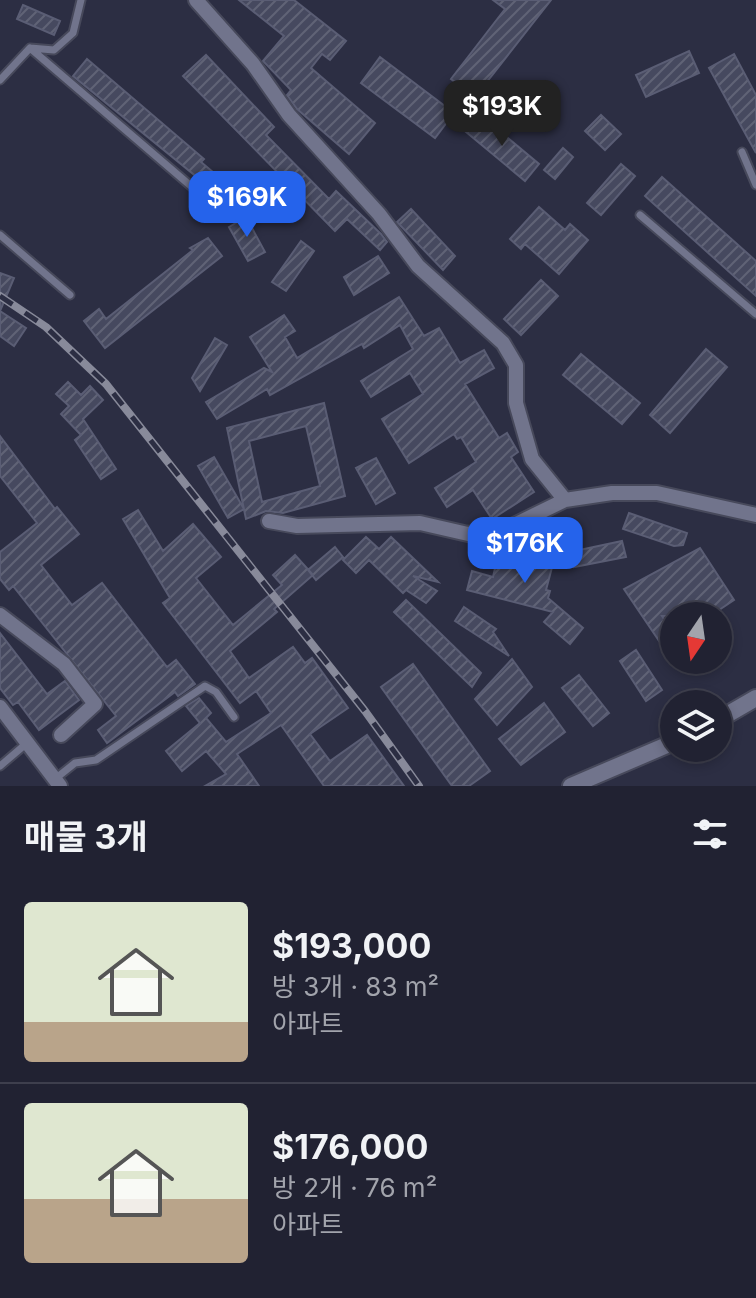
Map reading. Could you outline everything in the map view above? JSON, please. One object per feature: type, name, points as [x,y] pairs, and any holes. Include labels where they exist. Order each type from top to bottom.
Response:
[{"type":"street","points":[[196,0],[253,64],[289,115],[379,214],[418,266],[503,343],[516,365],[516,403],[532,459],[565,500]]},
{"type":"street","points":[[269,521],[297,526],[420,523],[468,534],[508,528],[565,500],[612,493],[657,493],[756,515]]},
{"type":"street","points":[[0,615],[64,664],[95,704],[61,735]]},
{"type":"street","points":[[732,712],[756,698]]},
{"type":"street","points":[[0,707],[57,783]]},
{"type":"street","points":[[571,786],[660,748]]},
{"type":"lane","points":[[30,48],[54,50],[73,33],[81,0]]},
{"type":"lane","points":[[0,80],[30,48]]},
{"type":"lane","points":[[30,48],[213,205]]},
{"type":"lane","points":[[742,152],[756,185]]},
{"type":"lane","points":[[640,215],[756,314]]},
{"type":"lane","points":[[0,235],[70,295]]},
{"type":"lane","points":[[57,783],[75,763],[96,760],[205,686],[216,692],[234,717]]},
{"type":"lane","points":[[0,766],[27,743]]},
{"type":"building","points":[[239,0],[294,0],[346,41],[330,60],[322,54],[311,68],[375,123],[349,154],[297,109],[287,95],[291,90],[263,61],[284,36]]},
{"type":"building","points":[[493,0],[551,0],[475,97],[451,79],[505,9]]},
{"type":"building","points":[[23,5],[60,21],[54,35],[17,19]]},
{"type":"building","points":[[689,51],[699,73],[646,97],[636,75]]},
{"type":"building","points":[[734,54],[756,95],[756,153],[709,68]]},
{"type":"building","points":[[206,55],[274,127],[266,135],[329,199],[336,191],[381,234],[387,242],[380,250],[347,219],[335,231],[183,76]]},
{"type":"building","points":[[380,57],[454,113],[435,138],[361,83]]},
{"type":"building","points":[[87,59],[204,159],[201,162],[239,194],[230,204],[73,76]]},
{"type":"building","points":[[479,114],[539,164],[525,181],[465,131]]},
{"type":"building","points":[[601,115],[621,134],[605,150],[585,131]]},
{"type":"building","points":[[563,148],[573,157],[555,179],[544,170]]},
{"type":"building","points":[[621,164],[635,176],[601,215],[587,203]]},
{"type":"building","points":[[662,177],[756,261],[756,296],[645,196]]},
{"type":"building","points":[[539,207],[565,230],[570,224],[588,240],[559,274],[525,244],[521,249],[510,239]]},
{"type":"building","points":[[411,209],[455,256],[443,270],[397,222]]},
{"type":"building","points":[[246,217],[265,252],[248,261],[229,227]]},
{"type":"building","points":[[208,238],[222,256],[105,348],[84,321],[99,309],[106,319],[193,250],[190,248]]},
{"type":"building","points":[[301,241],[314,251],[286,291],[272,282]]},
{"type":"building","points":[[378,256],[389,273],[354,295],[344,277]]},
{"type":"building","points":[[0,273],[14,278],[0,311]]},
{"type":"building","points":[[541,280],[558,296],[521,335],[504,319]]},
{"type":"building","points":[[399,297],[424,336],[439,328],[460,363],[484,350],[494,368],[465,384],[499,438],[507,433],[518,452],[511,457],[534,492],[492,519],[473,490],[447,507],[435,488],[476,462],[461,437],[457,439],[454,434],[409,463],[382,419],[423,394],[410,373],[371,397],[361,381],[413,349],[400,325],[364,348],[362,344],[270,395],[267,389],[217,419],[206,402],[264,368],[272,372],[250,337],[284,315],[295,331],[285,337],[297,358]]},
{"type":"building","points":[[0,311],[26,328],[14,346],[0,336]]},
{"type":"building","points":[[215,338],[227,345],[200,391],[192,378]]},
{"type":"building","points":[[706,349],[727,367],[670,433],[650,415]]},
{"type":"building","points":[[581,354],[640,403],[622,424],[563,375]]},
{"type":"building","points":[[68,382],[81,395],[90,386],[103,400],[83,419],[116,469],[101,479],[75,440],[81,435],[61,414],[69,406],[56,394]]},
{"type":"building","points":[[324,403],[345,496],[283,513],[266,511],[246,519],[227,428]],"holes":[[[306,426],[320,486],[262,502],[249,441]]]},
{"type":"building","points":[[0,436],[55,509],[57,507],[79,534],[41,565],[72,605],[102,583],[167,667],[176,660],[195,684],[178,696],[175,692],[107,743],[98,730],[116,716],[13,586],[9,590],[0,579],[0,552],[37,523],[0,476]]},
{"type":"building","points":[[214,457],[244,509],[228,518],[198,466]]},
{"type":"building","points":[[376,458],[395,493],[376,504],[356,468]]},
{"type":"building","points":[[138,510],[163,551],[193,524],[221,557],[196,578],[233,625],[282,585],[273,575],[295,555],[313,575],[274,609],[277,612],[230,651],[249,678],[293,647],[305,663],[312,658],[348,708],[310,734],[330,761],[367,735],[404,786],[324,786],[281,725],[237,754],[259,786],[205,786],[226,774],[206,751],[182,771],[166,751],[200,723],[186,706],[199,698],[211,713],[206,718],[226,742],[271,713],[256,691],[240,703],[163,603],[170,598],[123,519]]},
{"type":"building","points":[[629,513],[687,533],[683,545],[674,546],[623,529]]},
{"type":"building","points":[[366,537],[379,549],[391,537],[438,582],[413,576],[437,591],[426,603],[406,590],[403,593],[369,560],[356,573],[343,560]]},
{"type":"building","points":[[622,541],[626,557],[574,567],[570,552]]},
{"type":"building","points":[[501,542],[555,556],[546,590],[550,591],[548,598],[583,628],[570,644],[544,622],[553,612],[467,590],[472,571],[493,577]]},
{"type":"building","points":[[335,547],[343,557],[316,580],[308,570]]},
{"type":"building","points":[[700,548],[734,600],[660,602],[660,642],[624,589]]},
{"type":"building","points":[[406,600],[481,673],[472,687],[394,612]]},
{"type":"building","points":[[464,607],[496,629],[493,632],[509,656],[455,621]]},
{"type":"building","points":[[0,633],[47,694],[65,681],[79,700],[39,730],[18,702],[13,705],[0,688]]},
{"type":"building","points":[[636,650],[662,690],[646,701],[620,661]]},
{"type":"building","points":[[512,659],[532,687],[497,725],[475,699]]},
{"type":"building","points":[[413,664],[490,771],[469,786],[452,786],[381,687]]},
{"type":"building","points":[[579,675],[609,713],[593,726],[562,688]]},
{"type":"building","points":[[544,703],[565,732],[521,765],[499,739]]},
{"type":"railway","points":[[0,296],[46,327],[106,384],[365,711],[419,786]]}]
